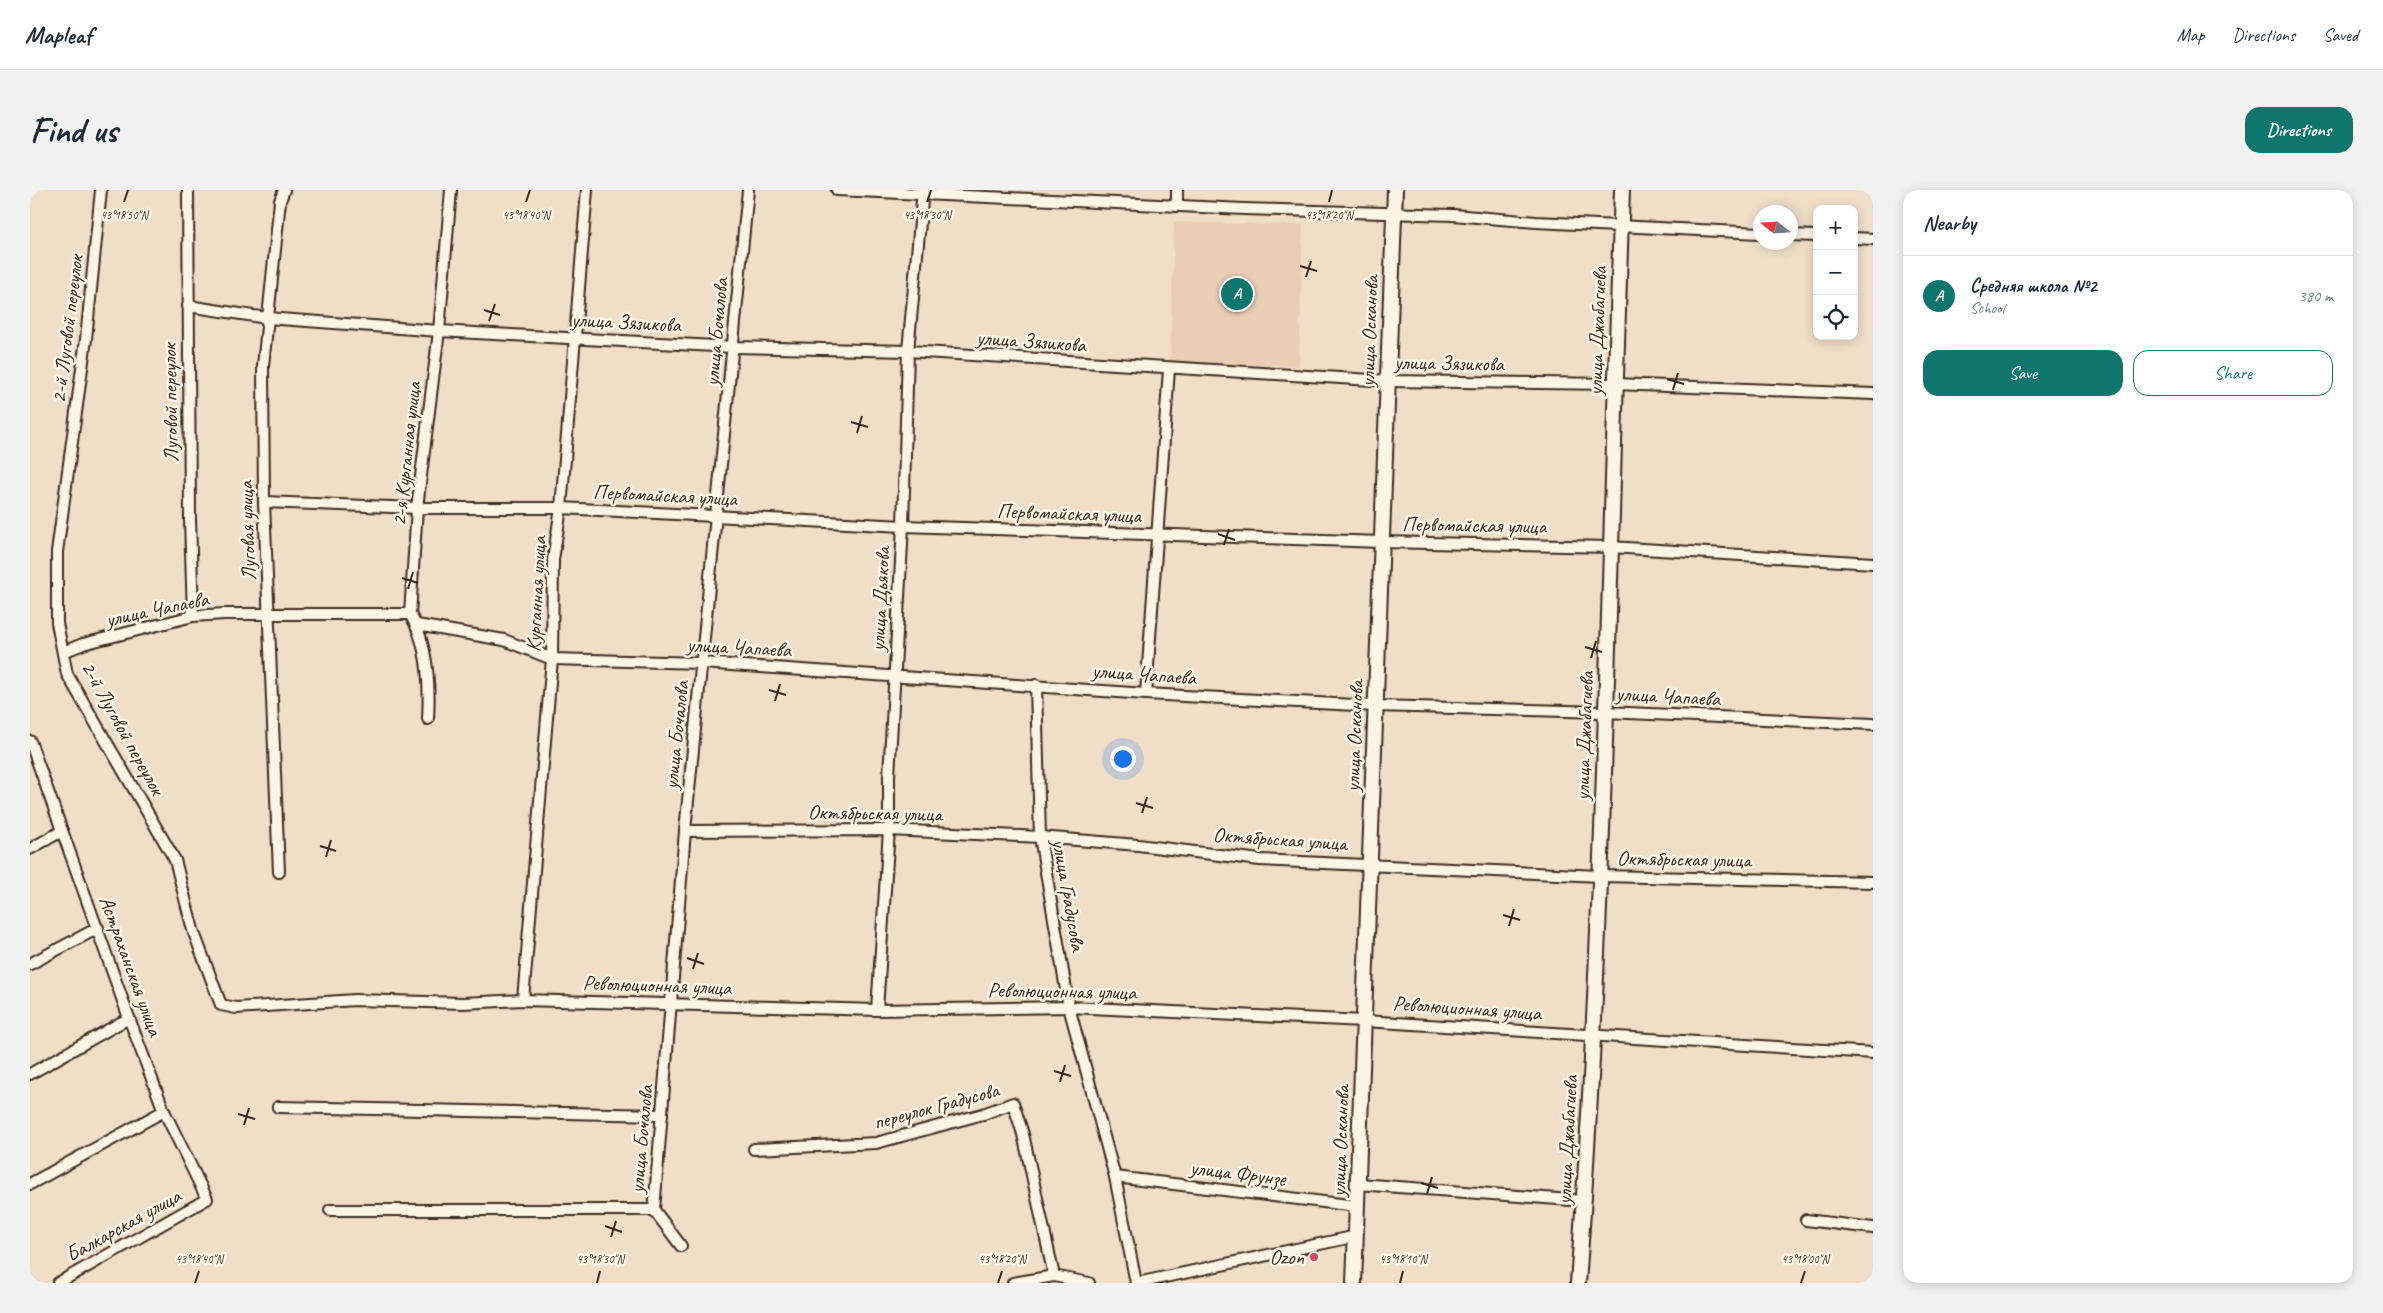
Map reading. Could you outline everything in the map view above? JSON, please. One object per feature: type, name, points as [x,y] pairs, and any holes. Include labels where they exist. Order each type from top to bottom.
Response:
[{"type":"main road","name":"улица Осканова","points":[[1354,1283],[1395,190]]},
{"type":"main road","name":"улица Джабагиева","points":[[1578,1283],[1593,1035],[1600,876],[1622,190]]},
{"type":"street","name":"2-й Луговой переулок","points":[[102,190],[86,339],[57,552],[57,623],[68,674],[175,860],[193,930],[221,1005],[236,1008],[249,1006]]},
{"type":"street","name":"Луговой переулок","points":[[188,190],[192,616]]},
{"type":"street","name":"Луговая улица","points":[[279,872],[264,502],[263,366],[280,201],[284,190]]},
{"type":"street","name":"2-я Курганная улица","points":[[410,614],[417,508],[439,331],[451,190]]},
{"type":"street","name":"Курганная улица","points":[[523,1000],[552,659],[553,560],[561,508],[587,190]]},
{"type":"street","name":"улица Бочалова","points":[[681,1246],[654,1210],[685,831],[748,190]]},
{"type":"street","points":[[837,190],[923,192],[1177,206],[1454,215],[1536,222],[1753,233]]},
{"type":"street","points":[[1177,190],[1177,206]]},
{"type":"street","name":"улица Дьякова","points":[[877,1010],[904,526],[908,351],[923,192]]},
{"type":"street","points":[[1798,235],[1813,236]]},
{"type":"street","points":[[1858,238],[1873,239]]},
{"type":"street","name":"улица Зязикова","points":[[188,306],[267,318],[439,331],[734,347],[908,351],[1169,369],[1388,381],[1615,384],[1873,394]]},
{"type":"street","points":[[1146,694],[1169,369]]},
{"type":"street","name":"Первомайская улица","points":[[264,502],[417,508],[561,508],[904,526],[1382,542],[1610,547],[1873,563]]},
{"type":"street","name":"улица Чапаева","points":[[63,652],[83,644],[192,616],[224,614],[410,614]]},
{"type":"street","points":[[410,614],[417,625],[430,685],[428,719]]},
{"type":"street","name":"улица Чапаева","points":[[417,625],[504,640],[552,659],[702,663],[1146,694],[1376,706],[1605,712],[1873,724]]},
{"type":"street","name":"улица Градусова","points":[[1036,685],[1040,837],[1069,1007],[1115,1177],[1136,1283]]},
{"type":"street","name":"Астраханская улица","points":[[30,741],[164,1111],[207,1199]]},
{"type":"street","name":"Октябрьская улица","points":[[685,831],[888,830],[1040,837],[1138,845],[1260,860],[1600,876],[1873,882]]},
{"type":"street","points":[[30,849],[62,831]]},
{"type":"street","points":[[30,964],[98,928]]},
{"type":"street","name":"Революционная улица","points":[[249,1006],[354,1000],[463,1003],[523,1000],[877,1010],[1069,1007],[1364,1021],[1873,1053]]},
{"type":"street","points":[[30,1074],[129,1018]]},
{"type":"street","name":"переулок Градусова","points":[[754,1149],[876,1144],[983,1114],[1013,1103],[1023,1134],[1054,1276]]},
{"type":"street","points":[[278,1107],[662,1115]]},
{"type":"street","points":[[30,1184],[164,1111]]},
{"type":"street","name":"улица Фрунзе","points":[[1115,1177],[1357,1206]]},
{"type":"street","points":[[1358,1184],[1584,1201]]},
{"type":"street","name":"Балкарская улица","points":[[58,1283],[207,1199]]},
{"type":"street","points":[[330,1210],[654,1210]]},
{"type":"street","points":[[1806,1220],[1873,1228]]},
{"type":"street","points":[[1136,1283],[1357,1236]]},
{"type":"street","points":[[1013,1283],[1054,1276],[1089,1283]]},
{"type":"shaded area","points":[[1174,222],[1303,225],[1299,366],[1170,363]]},
{"type":"place","name":"Средняя школа №2","points":[[1237,294]]},
{"type":"place","name":"Ozon","points":[[1314,1257]]}]
